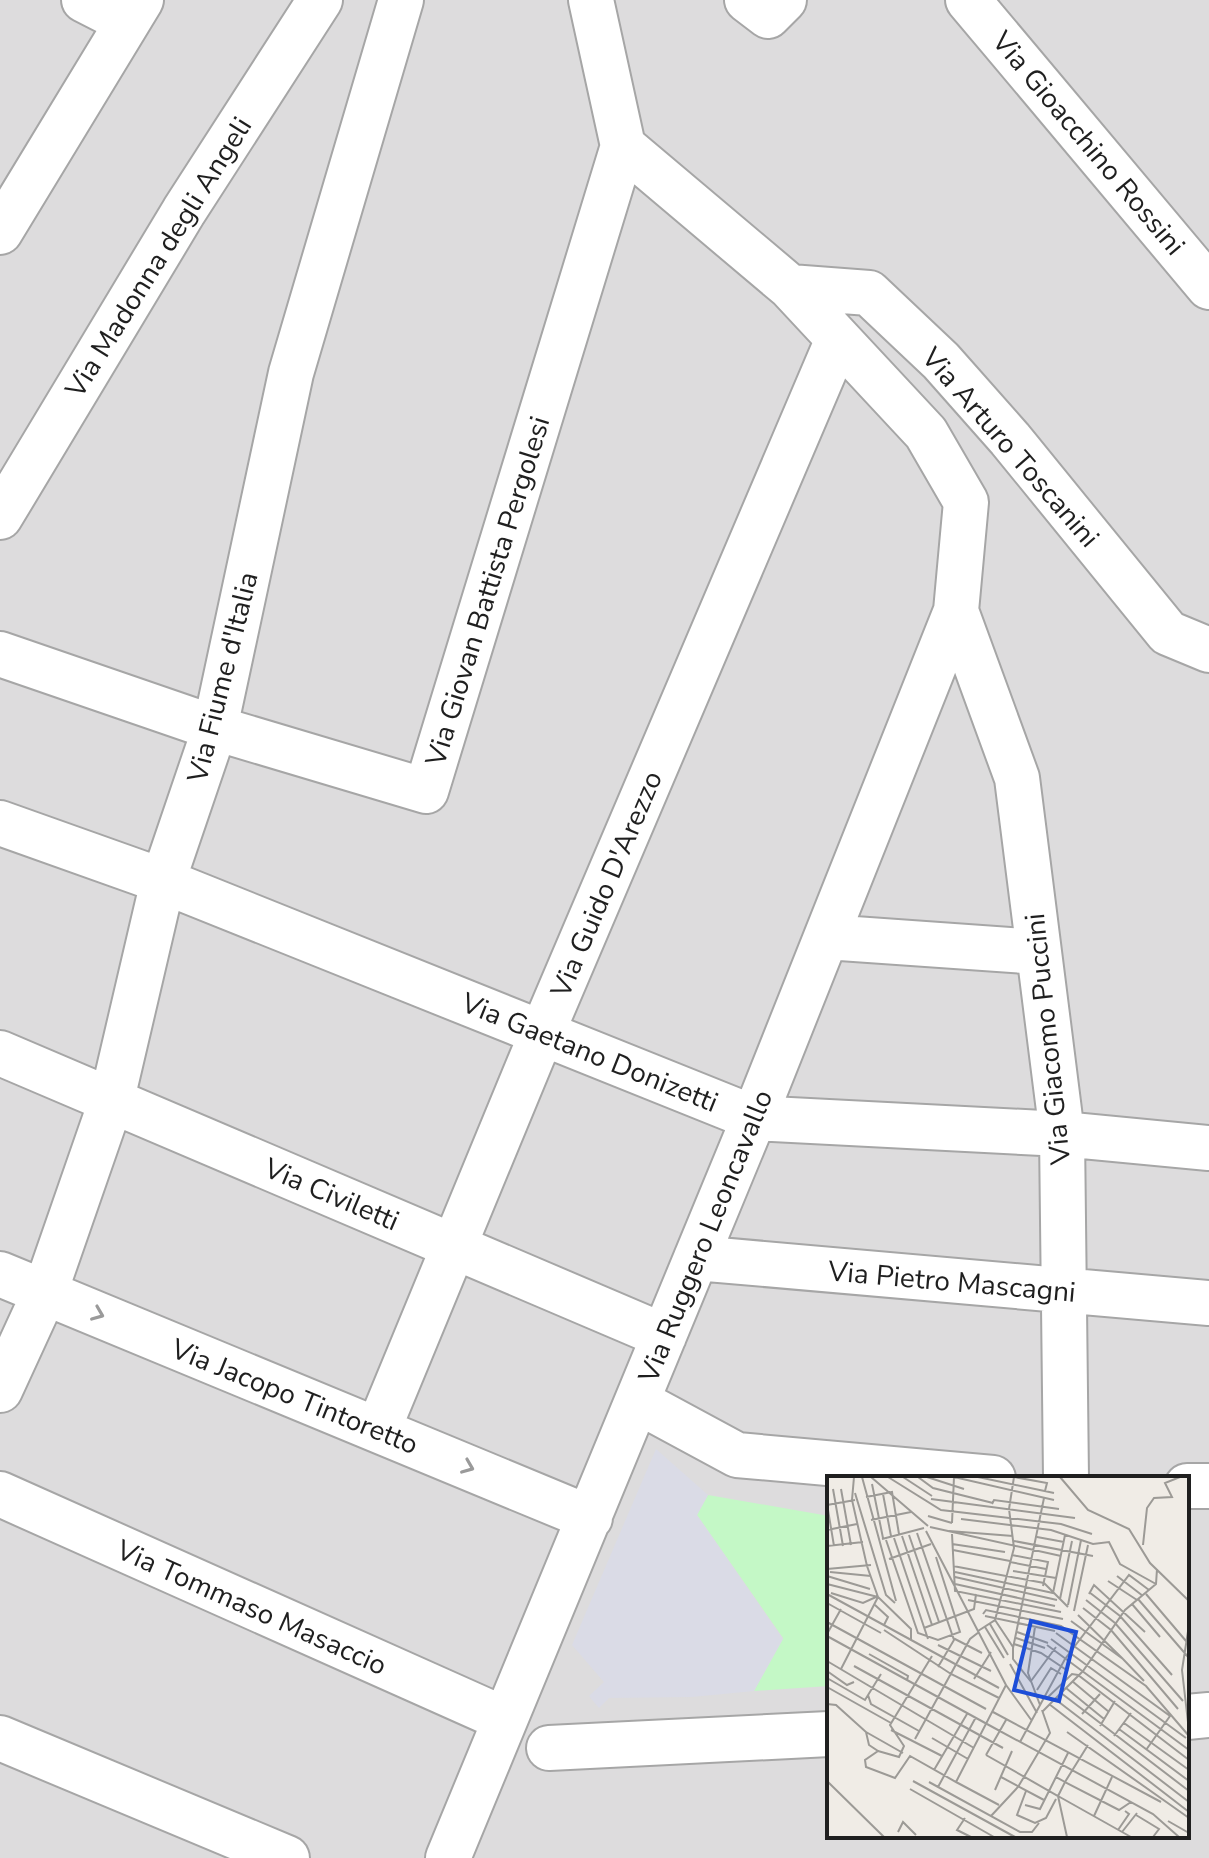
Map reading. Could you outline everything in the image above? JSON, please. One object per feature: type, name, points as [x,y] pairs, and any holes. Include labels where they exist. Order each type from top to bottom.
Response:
[{"type":"street","points":[[3,222],[134,11],[84,0]]},
{"type":"street","name":"Via Madonna degli Angeli","points":[[0,517],[184,211],[320,0]]},
{"type":"street","name":"Via Fiume d'Italia","points":[[0,1390],[45,1292],[112,1099],[163,881],[215,728],[291,373],[401,0]]},
{"type":"street","points":[[591,0],[623,146],[790,287],[926,433],[966,502],[956,611]]},
{"type":"street","points":[[747,0],[768,16],[784,0]]},
{"type":"street","name":"Via Gioacchino Rossini","points":[[968,0],[1209,287]]},
{"type":"street","name":"Via Giovan Battista Pergolesi","points":[[0,654],[215,728],[426,791],[623,146]]},
{"type":"street","name":"Via Arturo Toscanini","points":[[790,287],[869,293],[941,361],[1010,439],[1168,633],[1209,650]]},
{"type":"street","name":"Via Guido D'Arezzo","points":[[378,1430],[542,1033],[838,339]]},
{"type":"street","name":"Via Ruggero Leoncavallo","points":[[448,1858],[754,1118],[956,611]]},
{"type":"street","name":"Via Giacomo Puccini","points":[[956,611],[1017,778],[1062,1134],[1066,1476]]},
{"type":"street","name":"Via Gaetano Donizetti","points":[[0,823],[163,881],[754,1118],[1062,1134],[1209,1148]]},
{"type":"street","points":[[826,937],[1039,952]]},
{"type":"street","name":"Via Civiletti","points":[[0,1053],[664,1336]]},
{"type":"street","name":"Via Pietro Mascagni","points":[[696,1258],[1209,1303]]},
{"type":"street","name":"Via Jacopo Tintoretto","points":[[0,1274],[590,1518]]},
{"type":"street","points":[[637,1401],[737,1455],[971,1476]]},
{"type":"street","name":"Via Tommaso Masaccio","points":[[0,1494],[504,1719]]},
{"type":"street","points":[[1189,1717],[1209,1715]]},
{"type":"street","points":[[549,1748],[827,1734]]},
{"type":"street","points":[[0,1738],[287,1858]]},
{"type":"shaded area","points":[[0,0],[1209,0],[1209,1858],[0,1858]]},
{"type":"shaded area","points":[[656,1449],[708,1495],[697,1515],[783,1639],[754,1691],[692,1697],[609,1698],[599,1708],[589,1696],[604,1682],[572,1645]]},
{"type":"green space","points":[[708,1495],[827,1516],[827,1686],[754,1691],[783,1638],[697,1515]]}]
